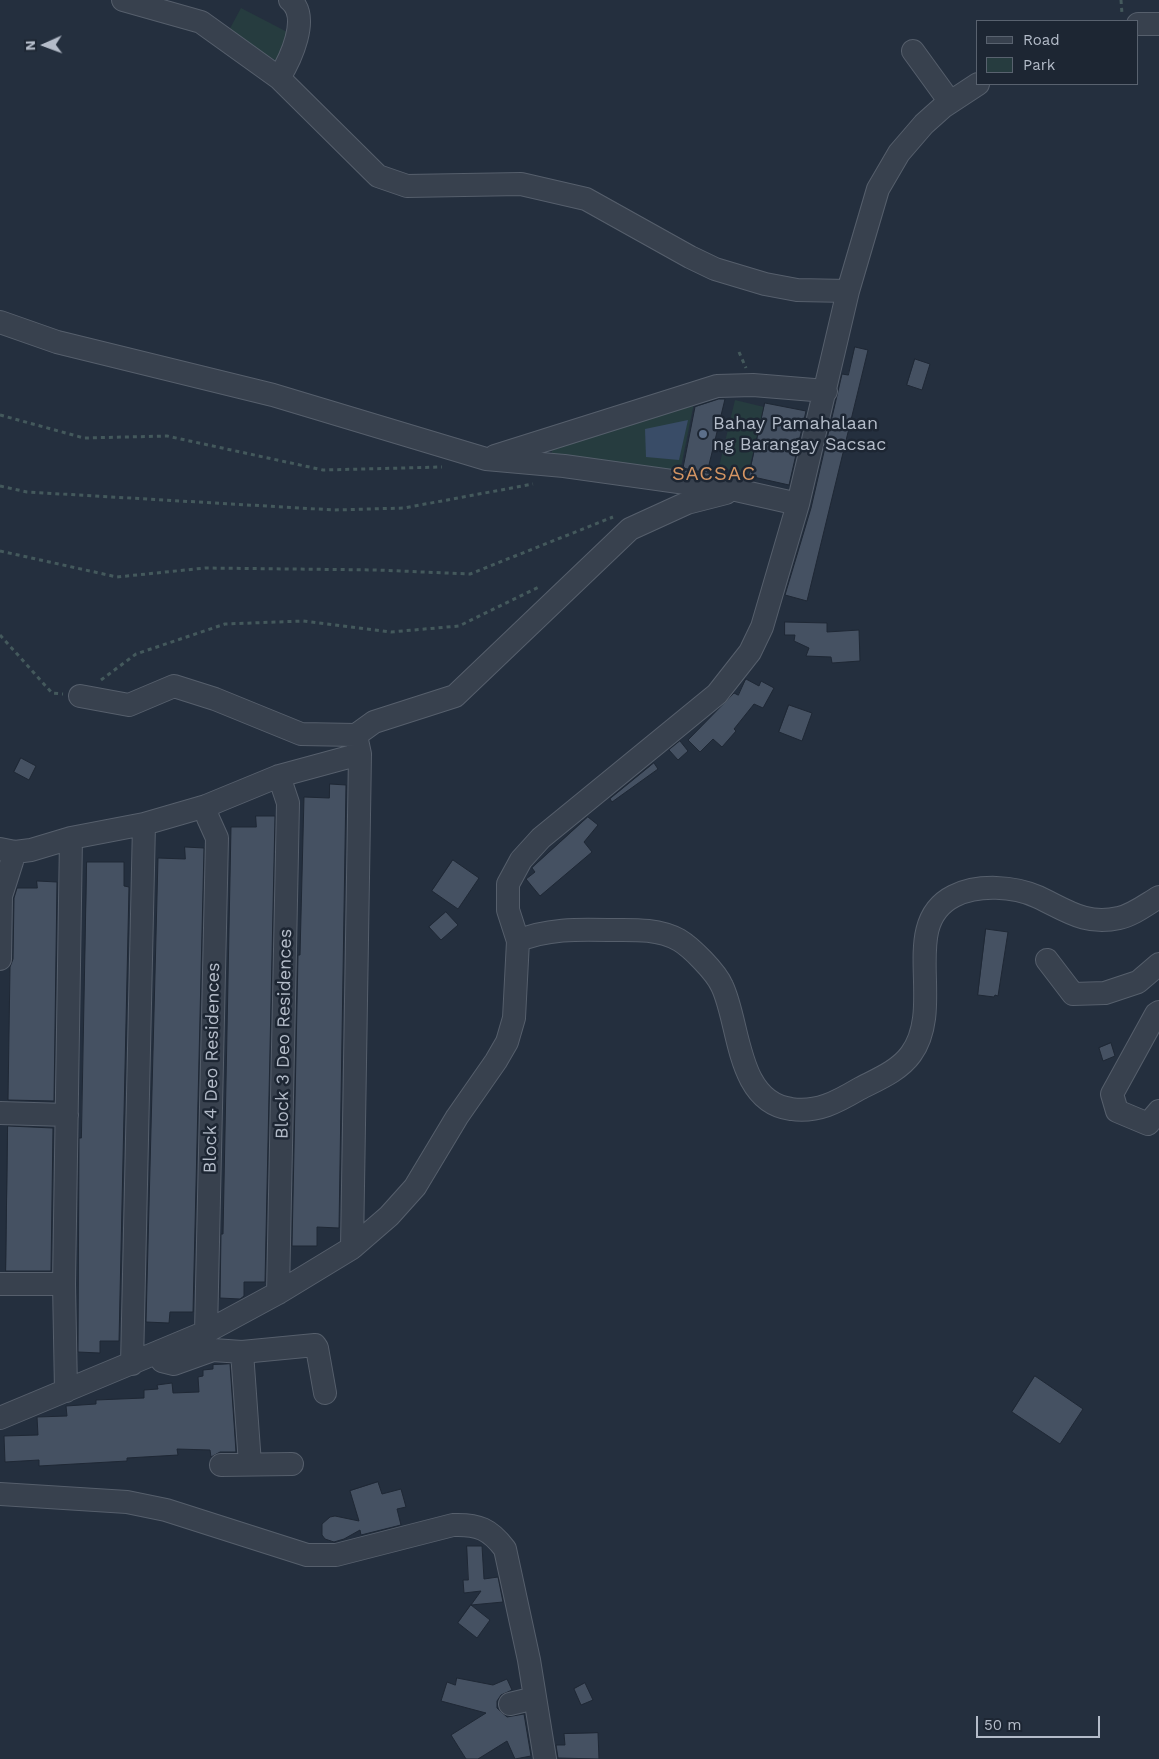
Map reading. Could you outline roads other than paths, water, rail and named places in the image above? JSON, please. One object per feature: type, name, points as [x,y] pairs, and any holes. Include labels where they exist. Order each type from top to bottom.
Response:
[{"type":"street","points":[[123,0],[200,22],[279,78],[378,176],[407,186],[521,184],[586,199],[690,257],[715,268],[756,281],[797,290],[848,291]]},
{"type":"street","points":[[279,78],[290,59],[296,38],[298,13],[295,4],[290,0]]},
{"type":"street","points":[[1139,24],[1159,24]]},
{"type":"street","points":[[913,51],[950,102]]},
{"type":"street","points":[[0,1418],[206,1332],[278,1294],[352,1248],[389,1216],[415,1188],[457,1117],[507,1042],[514,1018],[518,941],[508,910],[508,884],[521,860],[541,838],[717,694],[750,652],[762,627],[798,504],[848,291],[878,189],[899,153],[924,124],[950,102],[976,85]]},
{"type":"street","points":[[0,322],[57,342],[273,395],[486,459],[564,466],[736,490],[798,504]]},
{"type":"street","points":[[486,459],[718,386],[753,385],[826,391]]},
{"type":"street","points":[[0,960],[1,896],[8,851],[30,850],[71,838],[144,824],[206,806],[358,744],[374,722],[455,696],[630,528],[687,503],[736,490]]},
{"type":"street","points":[[80,696],[129,705],[174,686],[300,734],[358,744]]},
{"type":"street","points":[[352,1248],[358,744]]},
{"type":"street","name":"Block 3 Deo Residences","points":[[278,1294],[288,803],[279,776]]},
{"type":"street","name":"Block 4 Deo Residences","points":[[206,806],[208,818],[217,838],[206,1332]]},
{"type":"street","points":[[132,1364],[144,824]]},
{"type":"street","points":[[66,1391],[64,1284],[71,838]]},
{"type":"street","points":[[518,941],[531,935],[582,929],[646,930],[678,940],[696,953],[722,985],[737,1042],[747,1071],[758,1090],[778,1106],[790,1109],[812,1110],[827,1106],[858,1090],[903,1063],[912,1053],[922,1031],[927,1011],[924,939],[931,918],[942,905],[954,896],[977,890],[1002,888],[1023,892],[1070,914],[1100,920],[1121,918],[1159,897]]},
{"type":"street","points":[[1046,960],[1073,994],[1105,993],[1138,982],[1159,964]]},
{"type":"street","points":[[1159,1012],[1156,1014],[1112,1094],[1117,1111],[1148,1124],[1159,1111]]},
{"type":"street","points":[[0,1113],[67,1115]]},
{"type":"street","points":[[0,1284],[64,1284]]},
{"type":"street","points":[[157,1353],[162,1360],[174,1364],[213,1350],[242,1352],[314,1345],[317,1348],[325,1393]]},
{"type":"street","points":[[242,1352],[250,1464]]},
{"type":"street","points":[[221,1464],[292,1464]]},
{"type":"street","points":[[0,1494],[126,1502],[166,1510],[307,1555],[336,1555],[453,1525],[482,1528],[495,1536],[505,1549],[535,1698],[544,1759]]},
{"type":"street","points":[[510,1704],[535,1698]]},
{"type":"water","points":[[688,420],[679,460],[646,457],[645,429]]},
{"type":"place","name":"Bahay Pamahalaan ng Barangay Sacsac","points":[[703,434]]},
{"type":"district","name":"SACSAC","points":[[714,474]]}]
